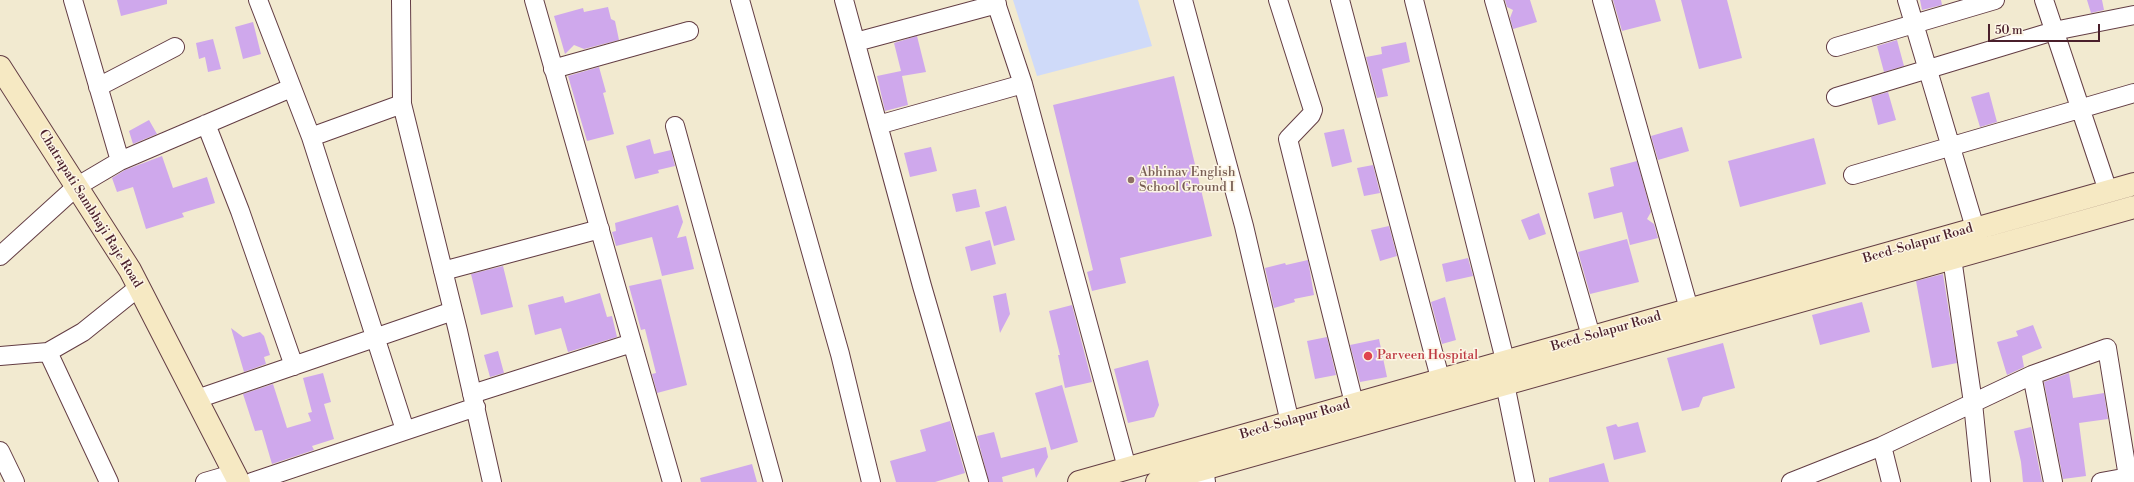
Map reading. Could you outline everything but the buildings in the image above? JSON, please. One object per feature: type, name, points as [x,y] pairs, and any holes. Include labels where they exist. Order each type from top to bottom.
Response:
[{"type":"main road","name":"Chatrapati Sambhaji Raje Road","points":[[0,67],[130,270],[242,479]]},
{"type":"main road","name":"Beed-Solapur Road","points":[[1079,482],[1440,378],[2134,184]]},
{"type":"main road","name":"Beed-Solapur Road","points":[[1157,482],[1205,475],[1505,384],[2134,207]]},
{"type":"street","points":[[72,0],[120,161]]},
{"type":"street","points":[[258,0],[311,137],[405,430]]},
{"type":"street","points":[[401,0],[402,104],[453,311],[492,482]]},
{"type":"street","points":[[534,0],[672,482]]},
{"type":"street","points":[[740,0],[840,354],[871,482]]},
{"type":"street","points":[[844,0],[922,286],[980,482]]},
{"type":"street","points":[[1183,0],[1244,226],[1288,414],[1292,421]]},
{"type":"street","points":[[1278,0],[1313,110],[1311,115],[1288,139],[1354,403]]},
{"type":"street","points":[[1340,0],[1440,378]]},
{"type":"street","points":[[1414,0],[1505,360]]},
{"type":"street","points":[[1494,0],[1591,336]]},
{"type":"street","points":[[1602,0],[1689,309]]},
{"type":"street","points":[[1908,0],[1975,228]]},
{"type":"street","points":[[1836,47],[1995,0]]},
{"type":"street","points":[[2044,0],[2108,191]]},
{"type":"street","points":[[856,42],[996,2],[1023,84],[1127,468]]},
{"type":"street","points":[[1836,97],[2054,31],[2134,15]]},
{"type":"street","points":[[553,69],[689,31]]},
{"type":"street","points":[[98,87],[175,47]]},
{"type":"street","points":[[878,125],[1023,84]]},
{"type":"street","points":[[0,256],[76,187],[120,161],[291,88]]},
{"type":"street","points":[[1853,175],[2080,108],[2134,94]]},
{"type":"street","points":[[311,137],[402,104]]},
{"type":"street","points":[[206,124],[240,211],[294,366]]},
{"type":"street","points":[[675,126],[773,482]]},
{"type":"street","points":[[443,271],[600,229]]},
{"type":"street","points":[[1952,258],[1973,403],[1981,482]]},
{"type":"street","points":[[0,356],[48,352],[84,332],[139,287]]},
{"type":"street","points":[[198,399],[453,311]]},
{"type":"street","points":[[204,482],[242,479],[405,430],[474,400],[632,343]]},
{"type":"street","points":[[1791,482],[1882,446],[2032,374],[2107,348],[2131,476],[2101,482]]},
{"type":"street","points":[[48,352],[109,482]]},
{"type":"street","points":[[2032,374],[2053,482]]},
{"type":"street","points":[[1505,384],[1525,482]]},
{"type":"street","points":[[1882,446],[1891,482]]},
{"type":"street","points":[[0,451],[16,482]]},
{"type":"shaded area","points":[[1013,0],[1138,0],[1152,46],[1037,76]]},
{"type":"place","name":"Abhinav English School Ground I","points":[[1131,180]]},
{"type":"place","name":"Parveen Hospital","points":[[1368,356]]}]
